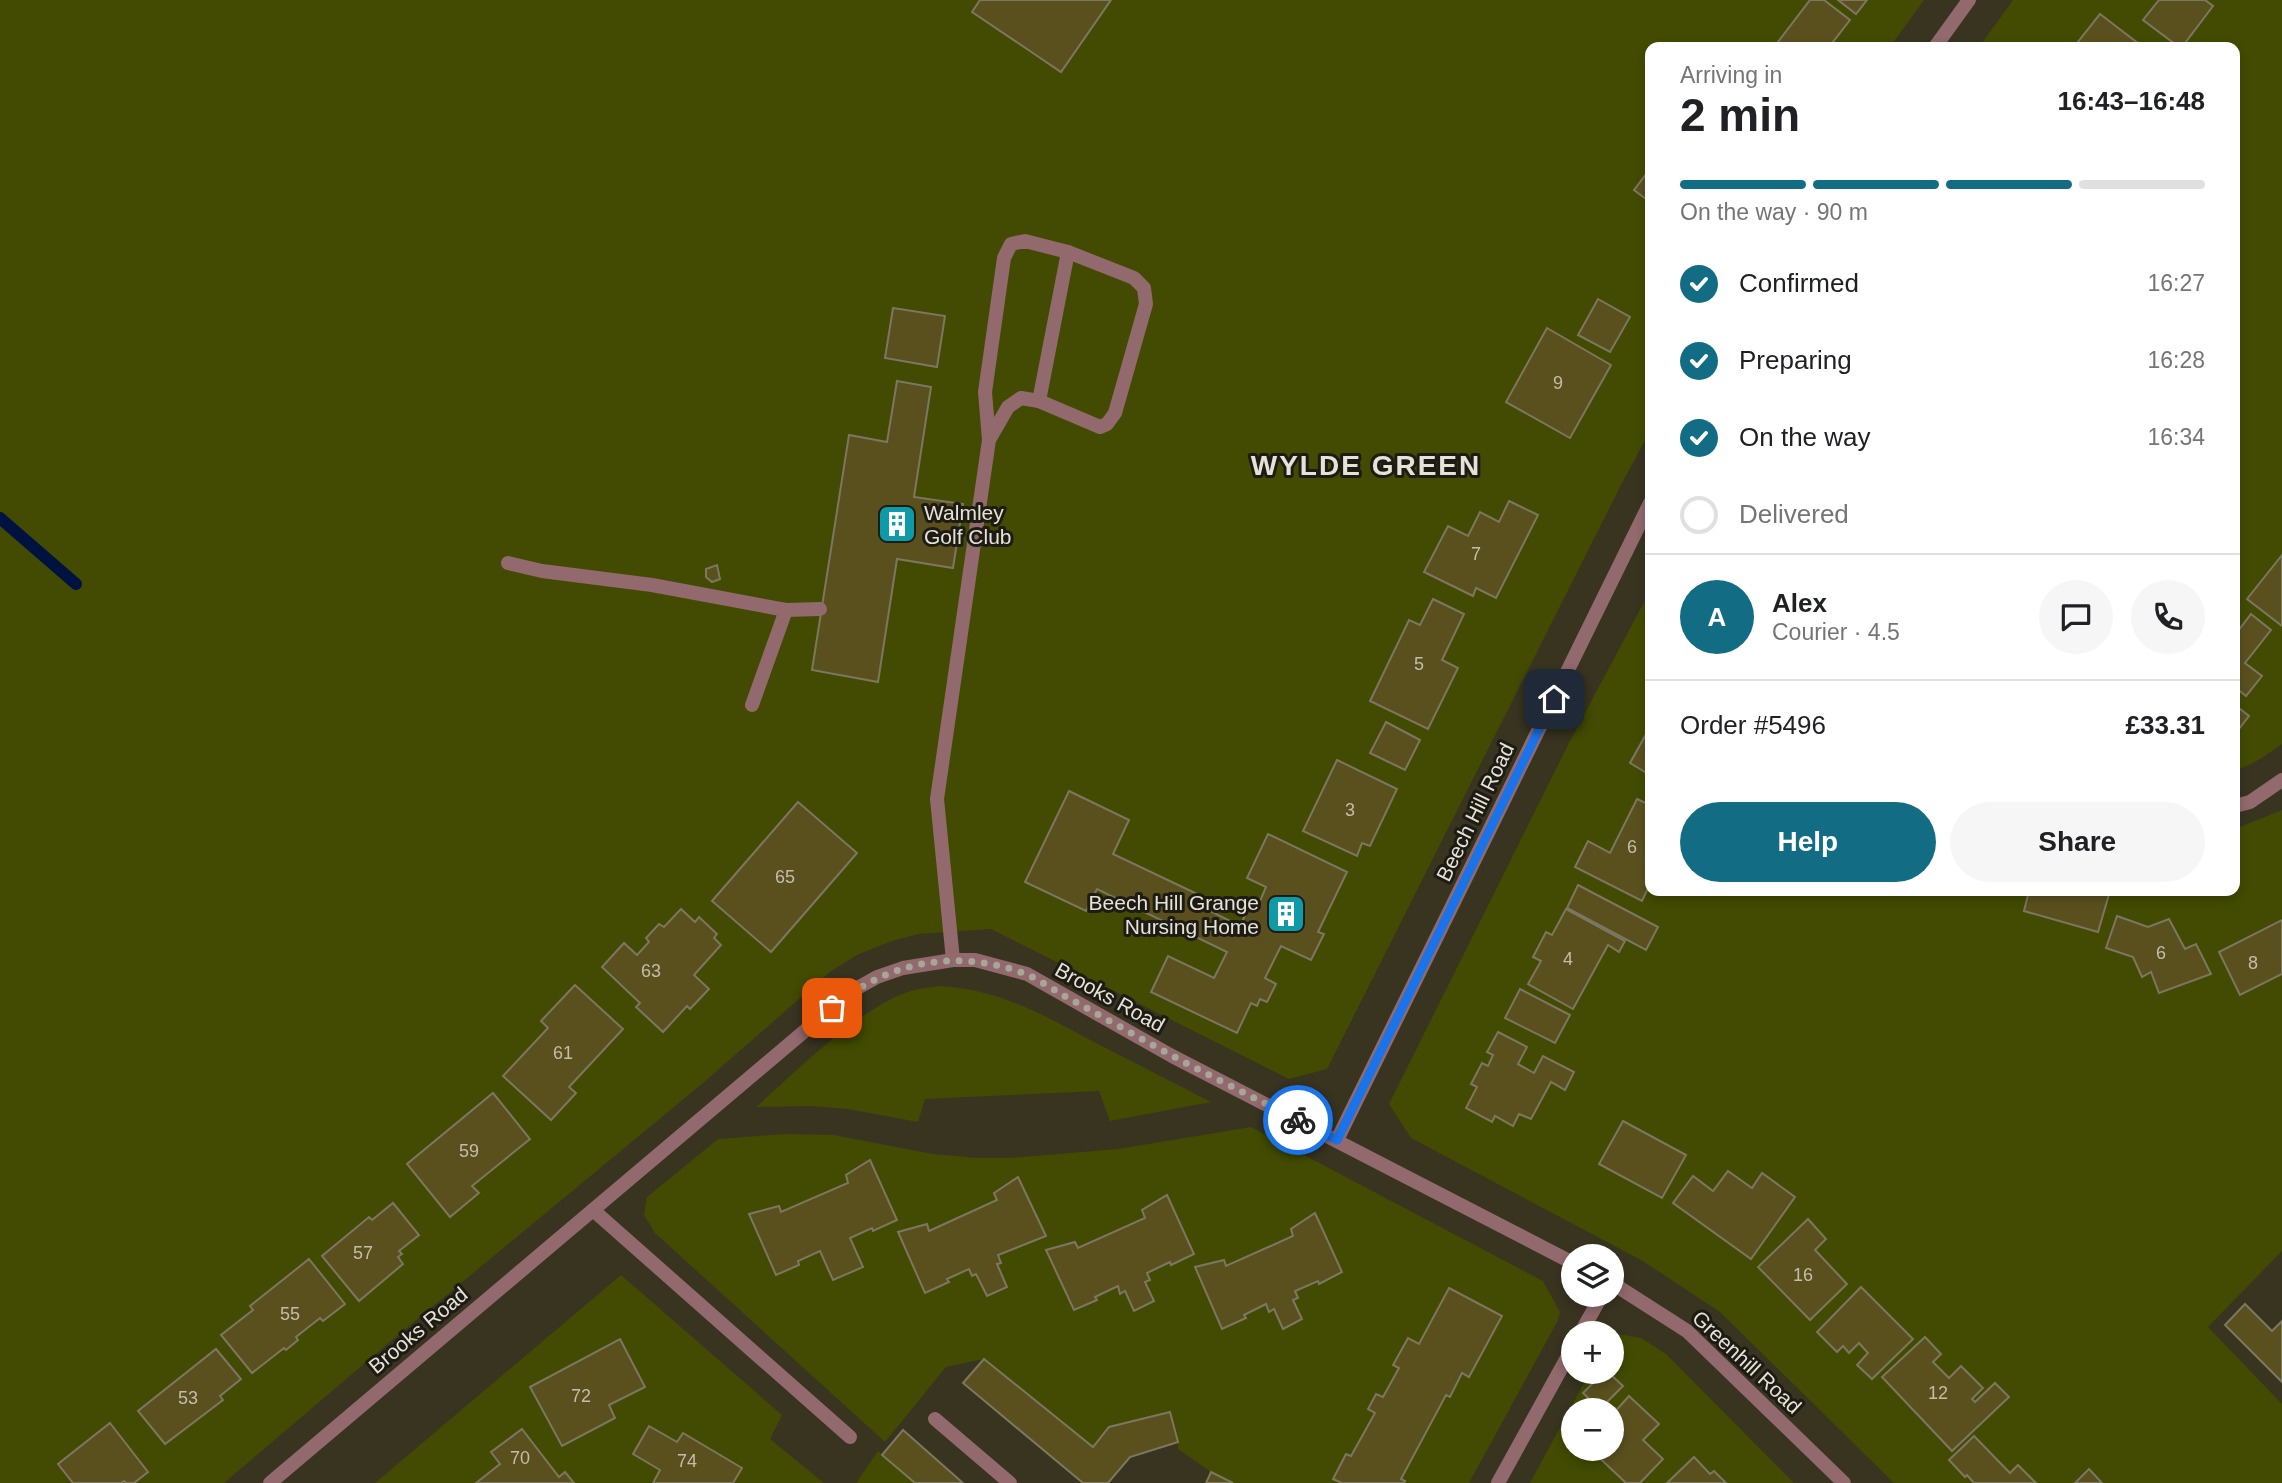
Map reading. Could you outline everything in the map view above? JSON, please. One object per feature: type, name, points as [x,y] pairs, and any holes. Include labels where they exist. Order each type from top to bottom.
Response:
[{"type":"street","points":[[1939,42],[1969,0]]},
{"type":"street","points":[[953,960],[937,799],[989,440],[985,392],[1004,258],[1011,244],[1025,241],[1068,252],[1135,278],[1144,288],[1146,304],[1115,413],[1107,424],[1100,427],[1039,401],[1021,398],[1008,407],[989,440]]},
{"type":"street","points":[[1039,401],[1068,252]]},
{"type":"street","name":"Beech Hill Road","points":[[1337,1140],[1645,513]]},
{"type":"street","points":[[508,563],[652,585],[786,610],[820,609]]},
{"type":"street","points":[[752,705],[786,610]]},
{"type":"street","points":[[2240,805],[2250,802],[2282,780]]},
{"type":"street","name":"Brooks Road","points":[[270,1483],[852,991],[877,977],[903,968],[953,960],[975,960],[1027,974],[1171,1056],[1337,1140]]},
{"type":"street","points":[[1337,1140],[1561,1257]]},
{"type":"street","points":[[593,1210],[850,1437]]},
{"type":"street","name":"Greenhill Road","points":[[1624,1291],[1687,1331],[1844,1483]]},
{"type":"street","points":[[1498,1483],[1561,1368]]},
{"type":"street","points":[[935,1419],[1010,1483]]},
{"type":"green space","name":"Walmley Golf Club","points":[[0,0],[1924,0],[1894,42],[1645,42],[1645,440],[1327,1069],[1289,1079],[991,929],[918,934],[892,941],[859,954],[831,971],[703,1083],[224,1483],[0,1483]]},
{"type":"green space","points":[[2013,0],[2282,0],[2282,744],[2240,768],[2240,42],[1983,42]]},
{"type":"green space","points":[[1645,600],[1645,896],[2240,896],[2240,827],[2282,810],[2282,1251],[2208,1327],[2282,1404],[2282,1483],[1894,1483],[1720,1312],[1624,1251],[1624,1244],[1611,1244],[1411,1138],[1389,1104],[1570,741]]},
{"type":"green space","points":[[941,986],[984,993],[1022,1006],[1211,1102],[1110,1121],[1099,1091],[925,1099],[918,1122],[848,1109],[812,1106],[756,1107],[830,1041],[873,1010],[914,990]]},
{"type":"green space","points":[[1251,1127],[1543,1281],[1560,1312],[1557,1322],[1469,1483],[1233,1483],[1211,1472],[1178,1449],[1169,1412],[1110,1427],[1093,1447],[984,1359],[946,1367],[885,1442],[655,1233],[644,1215],[647,1197],[718,1139],[785,1134],[834,1135],[933,1154],[1009,1158],[1118,1149]]},
{"type":"green space","points":[[621,1275],[782,1415],[770,1439],[824,1483],[375,1483]]},
{"type":"green space","points":[[1624,1335],[1641,1338],[1666,1354],[1794,1483],[1530,1483],[1561,1426],[1561,1461],[1624,1461],[1624,1398],[1576,1398],[1584,1384],[1624,1384]]},
{"type":"green space","points":[[878,1451],[915,1483],[856,1483]]},
{"type":"building","points":[[980,0],[1111,0],[1061,72],[972,12]]},
{"type":"building","points":[[1810,0],[1824,0],[1850,20],[1833,42],[1778,42]]},
{"type":"building","points":[[1838,0],[1867,0],[1856,14]]},
{"type":"building","points":[[2159,0],[2205,0],[2213,6],[2186,42],[2172,42],[2143,20]]},
{"type":"building","points":[[2100,14],[2136,42],[2078,42]]},
{"type":"building","points":[[1645,176],[1645,198],[1634,190]]},
{"type":"building","points":[[1598,299],[1630,317],[1610,352],[1578,335]]},
{"type":"building","points":[[893,308],[945,316],[937,367],[885,358]]},
{"type":"building","points":[[1547,328],[1611,365],[1570,438],[1506,402]]},
{"type":"building","name":"Walmley Golf Club","points":[[897,381],[931,387],[914,497],[963,504],[953,568],[897,559],[878,682],[812,670],[849,435],[887,442]]},
{"type":"building","points":[[1509,501],[1538,515],[1496,598],[1476,588],[1473,596],[1424,572],[1448,526],[1468,536],[1480,512],[1499,522]]},
{"type":"building","points":[[2282,555],[2282,626],[2247,599]]},
{"type":"building","points":[[717,565],[720,579],[712,582],[706,577],[706,569]]},
{"type":"building","points":[[1433,599],[1464,614],[1442,660],[1458,668],[1428,729],[1370,701],[1409,620],[1420,625]]},
{"type":"building","points":[[2251,614],[2271,630],[2245,663],[2262,676],[2246,696],[2240,691],[2240,628]]},
{"type":"building","points":[[2240,709],[2249,716],[2240,728]]},
{"type":"building","points":[[1386,722],[1420,740],[1405,770],[1370,753]]},
{"type":"building","points":[[1645,736],[1645,772],[1630,763]]},
{"type":"building","points":[[1337,760],[1397,789],[1370,846],[1362,843],[1357,856],[1303,831]]},
{"type":"building","name":"Beech Hill Grange Nursing Home","points":[[1069,791],[1129,820],[1113,854],[1214,902],[1210,911],[1240,926],[1253,899],[1260,901],[1266,887],[1247,878],[1268,834],[1347,872],[1318,932],[1324,934],[1311,960],[1281,946],[1265,978],[1276,984],[1267,1002],[1260,999],[1257,1006],[1251,1003],[1237,1033],[1151,992],[1168,956],[1214,978],[1227,952],[1097,889],[1086,911],[1025,882]]},
{"type":"building","points":[[1637,799],[1645,803],[1645,895],[1642,901],[1575,867],[1588,841],[1610,853]]},
{"type":"building","points":[[798,802],[857,853],[771,952],[712,901]]},
{"type":"building","points":[[1578,885],[1658,927],[1646,950],[1567,908]]},
{"type":"building","points":[[2028,896],[2109,896],[2098,932],[2024,911]]},
{"type":"building","points":[[681,909],[695,922],[699,917],[717,934],[714,938],[721,945],[694,975],[709,989],[690,1009],[687,1006],[663,1032],[636,1007],[640,1003],[602,967],[624,943],[637,955],[649,942],[646,938],[659,924],[664,927]]},
{"type":"building","points":[[1566,909],[1625,941],[1619,952],[1608,945],[1573,1009],[1528,984],[1541,961],[1533,957],[1546,932],[1552,935]]},
{"type":"building","points":[[2117,916],[2148,927],[2169,919],[2185,949],[2196,944],[2211,974],[2159,993],[2151,972],[2142,977],[2133,957],[2106,948]]},
{"type":"building","points":[[2282,920],[2282,974],[2240,995],[2219,952]]},
{"type":"building","points":[[575,985],[623,1029],[569,1087],[576,1093],[551,1120],[503,1076],[548,1028],[541,1021]]},
{"type":"building","points":[[1520,989],[1570,1015],[1555,1043],[1505,1018]]},
{"type":"building","points":[[1498,1032],[1527,1047],[1518,1064],[1534,1073],[1543,1056],[1574,1072],[1565,1090],[1551,1082],[1531,1119],[1519,1114],[1513,1126],[1495,1116],[1492,1122],[1466,1108],[1477,1087],[1471,1084],[1482,1063],[1488,1066],[1493,1055],[1487,1052]]},
{"type":"building","points":[[493,1093],[530,1139],[472,1186],[479,1193],[450,1217],[407,1164]]},
{"type":"building","points":[[1623,1121],[1686,1155],[1662,1198],[1599,1164]]},
{"type":"building","points":[[870,1160],[897,1220],[850,1238],[863,1267],[833,1280],[820,1251],[798,1261],[799,1265],[776,1275],[749,1214],[779,1206],[781,1212],[848,1183],[846,1175]]},
{"type":"building","points":[[1728,1171],[1752,1188],[1762,1173],[1795,1197],[1751,1259],[1673,1203],[1693,1176],[1713,1191]]},
{"type":"building","points":[[1018,1177],[1046,1236],[998,1255],[1001,1263],[997,1264],[1007,1287],[987,1296],[976,1274],[972,1276],[969,1269],[925,1293],[898,1232],[927,1224],[929,1231],[997,1200],[994,1193]]},
{"type":"building","points":[[1167,1195],[1194,1254],[1147,1273],[1150,1280],[1145,1282],[1154,1301],[1134,1311],[1125,1291],[1120,1294],[1118,1286],[1095,1297],[1097,1300],[1074,1310],[1046,1250],[1075,1242],[1078,1248],[1145,1218],[1142,1210]]},
{"type":"building","points":[[393,1203],[419,1235],[399,1251],[402,1254],[398,1257],[403,1264],[359,1301],[322,1256],[369,1217],[372,1220]]},
{"type":"building","points":[[1315,1213],[1342,1272],[1319,1284],[1318,1281],[1295,1291],[1298,1298],[1293,1300],[1302,1319],[1283,1329],[1274,1309],[1269,1312],[1266,1304],[1244,1315],[1246,1318],[1222,1329],[1195,1267],[1224,1260],[1226,1266],[1293,1236],[1291,1229]]},
{"type":"building","points":[[1808,1219],[1826,1239],[1815,1250],[1847,1284],[1810,1320],[1758,1267]]},
{"type":"building","points":[[309,1259],[345,1304],[323,1321],[320,1318],[296,1337],[298,1340],[286,1350],[284,1348],[252,1373],[221,1335],[253,1310],[250,1306]]},
{"type":"building","points":[[1861,1287],[1913,1339],[1872,1379],[1857,1365],[1868,1353],[1859,1343],[1849,1353],[1843,1346],[1837,1352],[1817,1332]]},
{"type":"building","points":[[1449,1288],[1502,1316],[1469,1377],[1462,1373],[1450,1397],[1446,1395],[1401,1479],[1404,1483],[1342,1483],[1333,1479],[1346,1454],[1351,1456],[1375,1413],[1368,1409],[1376,1394],[1383,1397],[1399,1368],[1393,1365],[1408,1338],[1419,1344]]},
{"type":"building","points":[[2245,1304],[2272,1331],[2282,1321],[2282,1382],[2225,1325]]},
{"type":"building","points":[[1925,1337],[1941,1354],[1933,1362],[1949,1378],[1961,1366],[1983,1388],[1972,1399],[1975,1402],[1995,1383],[2009,1397],[1952,1451],[1882,1377]]},
{"type":"building","points":[[620,1339],[645,1387],[609,1405],[615,1418],[562,1446],[530,1387]]},
{"type":"building","points":[[216,1349],[241,1379],[220,1396],[223,1400],[165,1444],[138,1411]]},
{"type":"building","points":[[984,1359],[1093,1447],[1109,1427],[1170,1412],[1178,1442],[1130,1457],[1108,1483],[1083,1483],[963,1383]]},
{"type":"building","points":[[1592,1384],[1623,1386],[1611,1398],[1588,1398],[1583,1393]]},
{"type":"building","points":[[1629,1396],[1659,1424],[1643,1440],[1663,1459],[1640,1483],[1626,1483],[1603,1461],[1624,1461],[1624,1402]]},
{"type":"building","points":[[110,1423],[148,1472],[134,1483],[73,1483],[58,1464]]},
{"type":"building","points":[[649,1426],[677,1442],[683,1433],[742,1468],[733,1483],[653,1483],[660,1470],[633,1454]]},
{"type":"building","points":[[522,1429],[559,1477],[565,1472],[574,1483],[476,1483],[500,1464],[491,1452]]},
{"type":"building","points":[[903,1430],[963,1483],[915,1483],[882,1455]]},
{"type":"building","points":[[1974,1436],[2010,1473],[2018,1465],[2036,1483],[1974,1483],[1967,1475],[1965,1477],[1949,1460]]},
{"type":"building","points":[[1694,1457],[1710,1474],[1714,1471],[1726,1483],[1667,1483]]},
{"type":"building","points":[[2089,1469],[2102,1483],[2075,1483]]},
{"type":"building","points":[[1211,1472],[1233,1483],[1206,1483]]},
{"type":"waterway","points":[[0,518],[76,584]]},
{"type":"way so far","points":[[832,1008],[852,991],[877,977],[903,968],[953,960],[975,960],[1027,974],[1171,1056],[1298,1120]]},
{"type":"place","name":"Walmley Golf Club","points":[[897,524]]},
{"type":"place","name":"Beech Hill Grange Nursing Home","points":[[1286,914]]},
{"type":"district","name":"WYLDE GREEN","points":[[1366,465]]},
{"type":"route","points":[[1298,1120],[1337,1140],[1554,699]]}]
